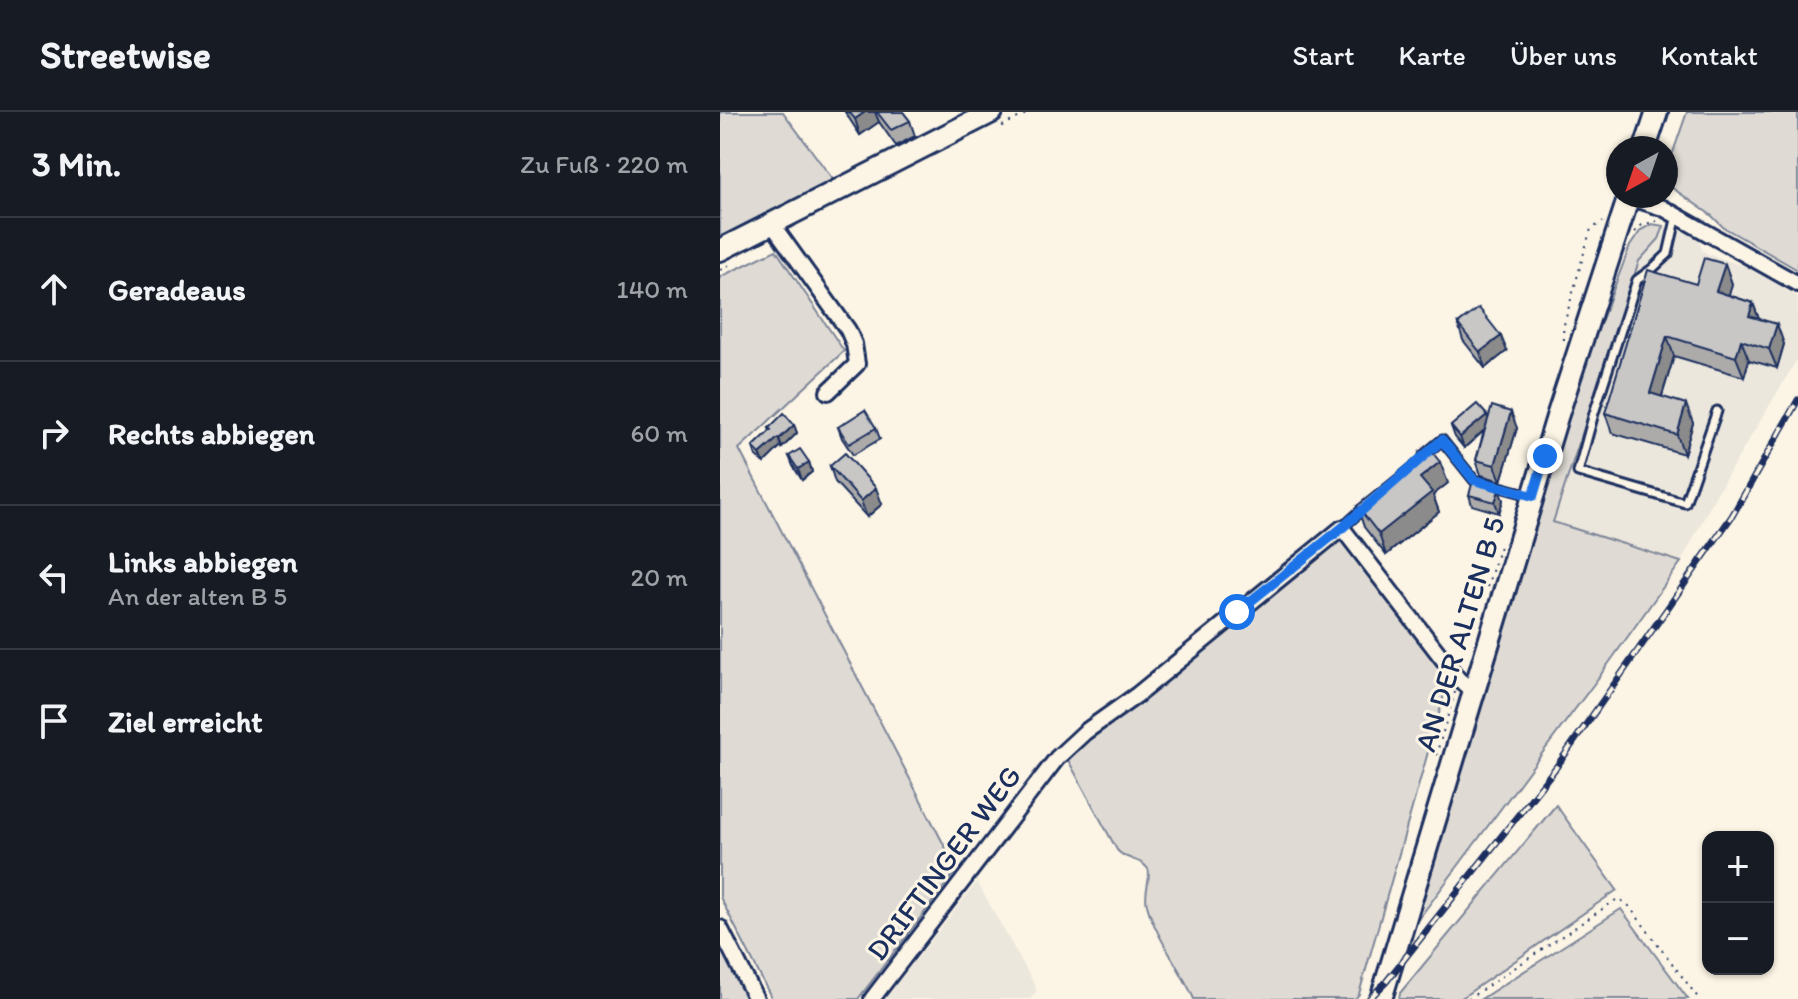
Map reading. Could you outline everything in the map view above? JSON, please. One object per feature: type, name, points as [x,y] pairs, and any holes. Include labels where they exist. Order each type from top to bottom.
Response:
[{"type":"main road","points":[[720,250],[992,112]]},
{"type":"main road","points":[[1649,136],[1657,112]]},
{"type":"main road","name":"AN DER ALTEN B 5","points":[[1381,999],[1574,362],[1608,230],[1622,208]]},
{"type":"street","points":[[1662,208],[1798,284]]},
{"type":"street","points":[[772,224],[848,330],[854,344],[857,364],[828,392]]},
{"type":"street","points":[[1342,528],[1459,680],[1474,691]]},
{"type":"street","name":"DRIFTINGER WEG","points":[[872,999],[1057,758],[1085,732],[1137,695],[1342,528]]},
{"type":"street","points":[[720,928],[756,999]]},
{"type":"lane","points":[[1677,215],[1668,254],[1637,280],[1578,472],[1685,503],[1717,411]]},
{"type":"lane","points":[[1419,460],[1442,440],[1474,480],[1533,496]]},
{"type":"lane","points":[[1342,528],[1375,499]]},
{"type":"path","points":[[1608,230],[1628,238],[1646,223],[1665,222],[1677,215]]},
{"type":"path","points":[[1468,999],[1616,900],[1629,906],[1699,999]]},
{"type":"shaded area","points":[[720,112],[783,112],[837,185],[720,238]]},
{"type":"shaded area","points":[[1687,112],[1798,112],[1798,270],[1723,227],[1678,192],[1678,138]]},
{"type":"shaded area","points":[[1652,224],[1664,226],[1659,239],[1639,261],[1553,522],[1681,562],[1417,921],[1584,367],[1630,246],[1641,230]]},
{"type":"shaded area","points":[[1664,226],[1699,238],[1702,250],[1708,254],[1753,269],[1798,297],[1798,358],[1717,493],[1681,562],[1553,523],[1639,261],[1662,233]]},
{"type":"shaded area","points":[[776,250],[844,351],[739,449],[957,870],[858,999],[772,999],[720,897],[720,277]]},
{"type":"shaded area","points":[[1340,538],[1438,663],[1445,683],[1442,703],[1359,994],[1355,999],[1194,999],[1151,917],[1146,900],[1148,869],[1117,850],[1068,760],[1080,747]]},
{"type":"shaded area","points":[[1556,805],[1617,890],[1460,999],[1399,999],[1400,993]]},
{"type":"shaded area","points":[[977,882],[1036,992],[1030,999],[885,999]]},
{"type":"shaded area","points":[[1621,909],[1688,999],[1481,999]]},
{"type":"shaded area","points":[[720,945],[748,999],[720,999]]},
{"type":"building","points":[[849,112],[865,112],[855,119]]},
{"type":"building","points":[[877,112],[903,112],[910,121],[891,130]]},
{"type":"building","points":[[1704,258],[1725,264],[1716,291],[1753,303],[1749,316],[1777,324],[1769,349],[1741,340],[1736,357],[1667,336],[1650,393],[1686,404],[1677,435],[1605,413],[1648,270],[1696,284]]},
{"type":"building","points":[[1479,308],[1501,336],[1480,352],[1458,324]]},
{"type":"building","points":[[1477,404],[1487,415],[1460,437],[1451,426]]},
{"type":"building","points":[[1492,406],[1511,412],[1495,465],[1476,460]]},
{"type":"building","points":[[865,410],[876,428],[849,444],[838,427]]},
{"type":"building","points":[[784,413],[794,425],[760,454],[753,447]]},
{"type":"building","points":[[1429,448],[1440,462],[1420,478],[1432,492],[1379,534],[1357,506]]},
{"type":"building","points":[[800,449],[809,462],[798,469],[789,456]]},
{"type":"building","points":[[845,453],[876,488],[861,501],[830,466]]},
{"type":"building","points":[[1474,477],[1494,482],[1492,488],[1499,490],[1495,502],[1469,495]]},
{"type":"railway","points":[[1369,999],[1386,982],[1557,766],[1732,516],[1798,400]]},
{"type":"route","points":[[1237,612],[1342,528],[1442,440],[1474,480],[1533,496],[1545,456]]}]
